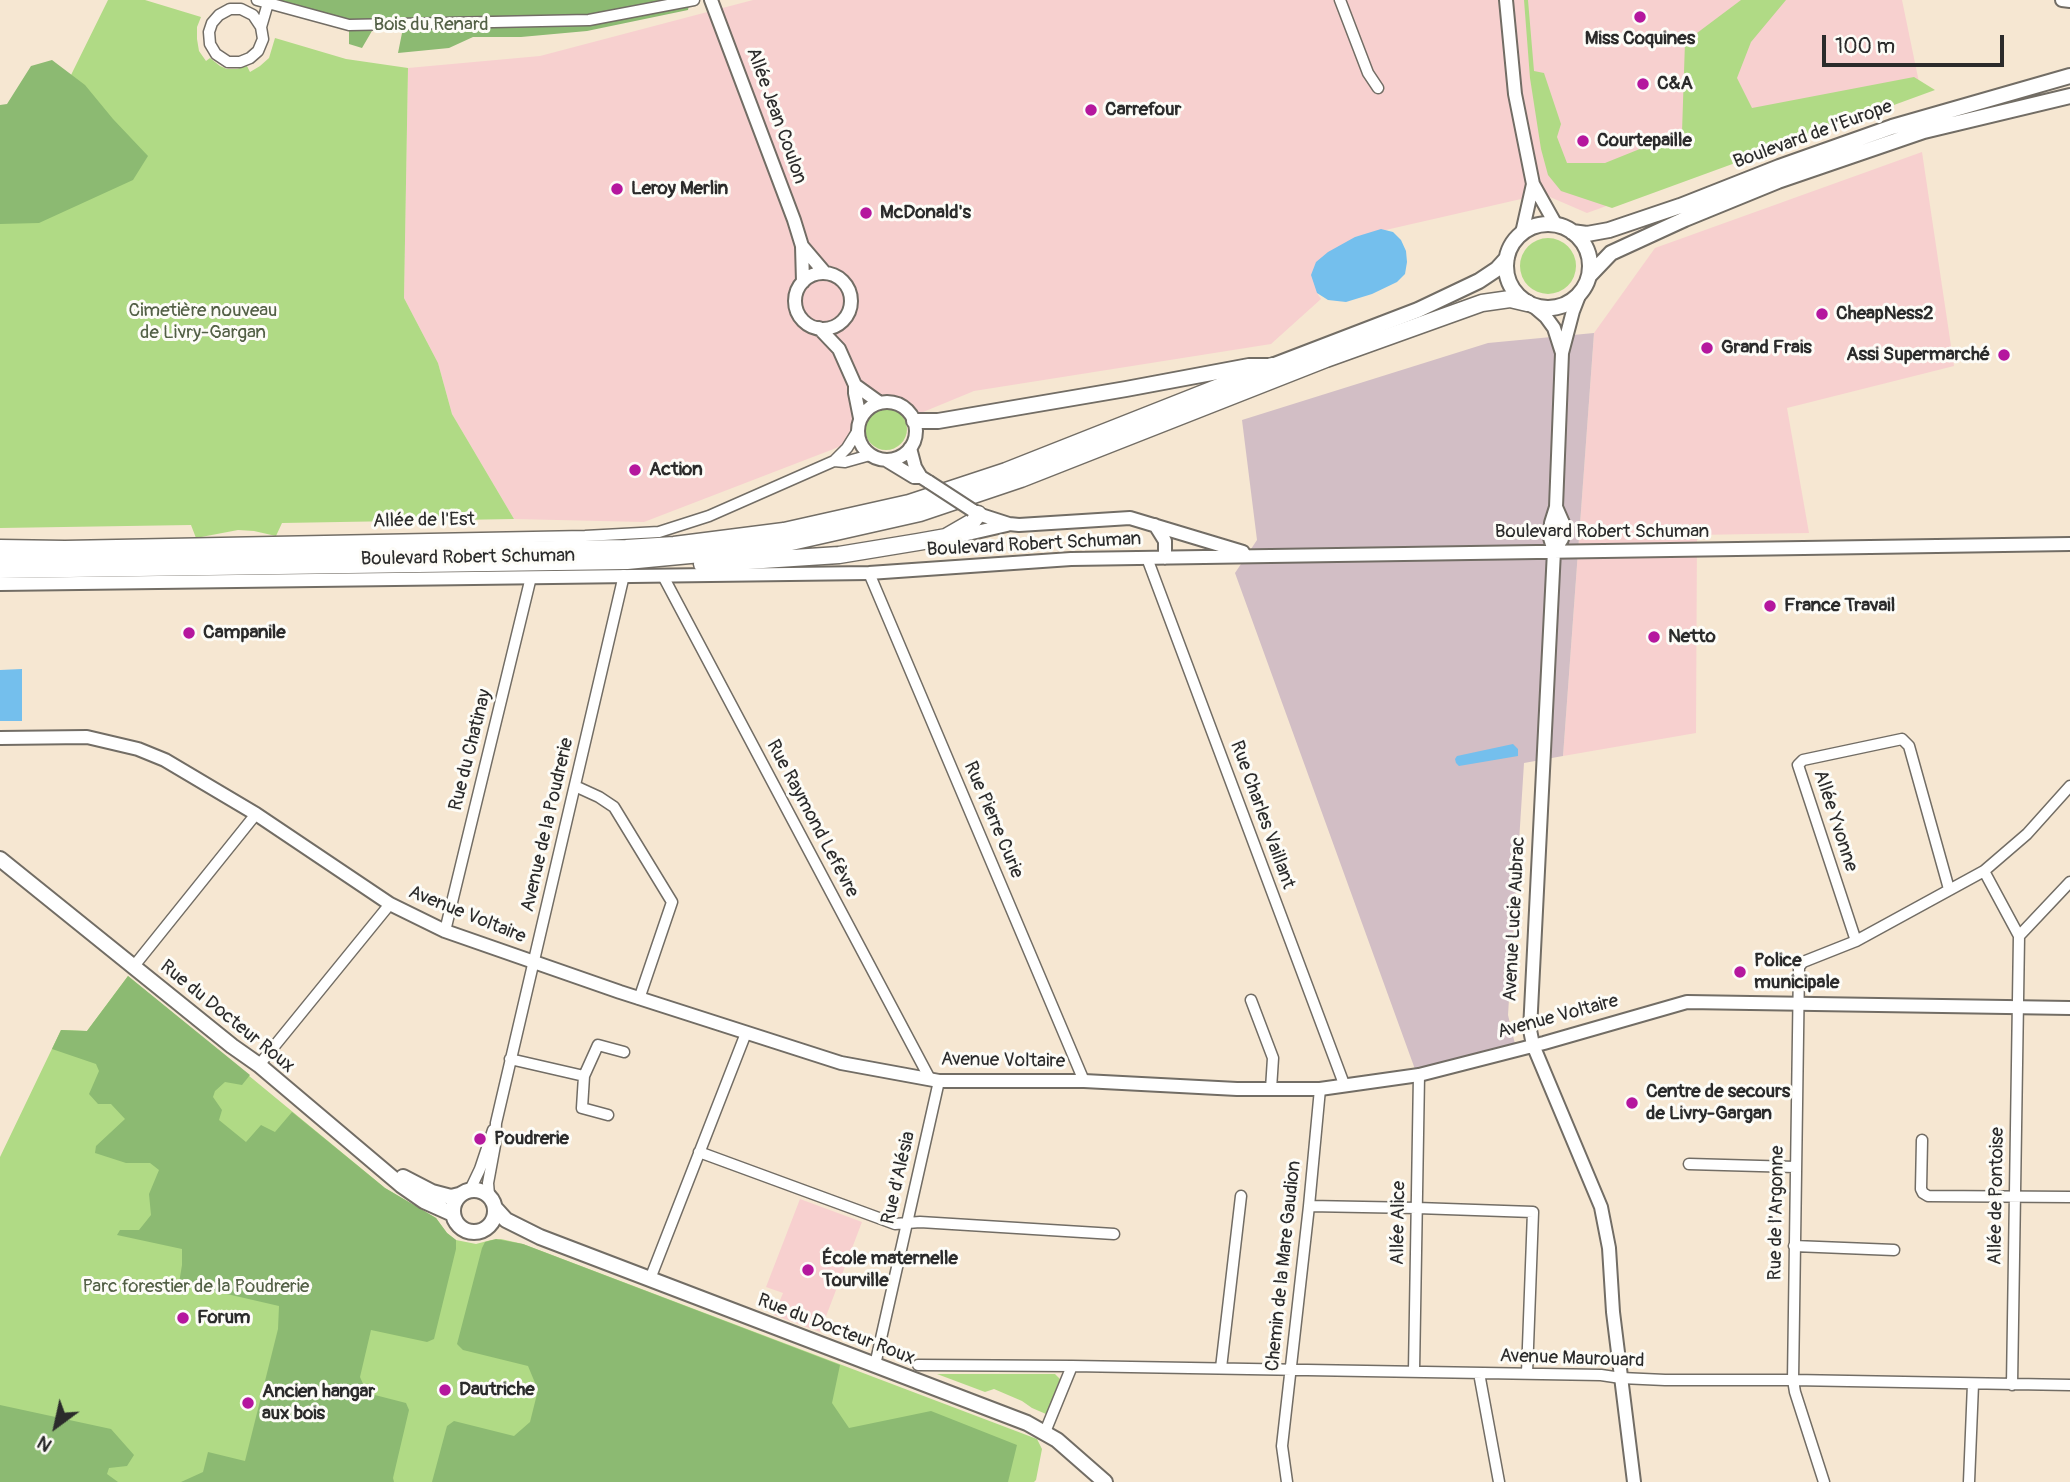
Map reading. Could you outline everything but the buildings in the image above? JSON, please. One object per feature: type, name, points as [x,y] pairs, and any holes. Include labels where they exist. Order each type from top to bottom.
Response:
[{"type":"highway","points":[[0,570],[559,564],[676,558],[787,543],[920,513],[1021,479],[1326,359],[1482,303],[1510,299],[1530,304]]},
{"type":"highway","points":[[0,557],[626,548],[685,544],[784,531],[909,503],[1006,471],[1272,366]]},
{"type":"highway","points":[[676,558],[692,564],[839,555],[946,537],[972,522],[975,512]]},
{"type":"main road","name":"Boulevard de l'Europe","points":[[1572,232],[1587,234],[1609,230],[1892,127],[2070,76]]},
{"type":"main road","name":"Boulevard de l'Europe","points":[[1589,276],[1611,253],[1778,181],[1924,131],[2070,96]]},
{"type":"main road","points":[[1556,225],[1572,232],[1581,240],[1590,263],[1589,276],[1580,293],[1570,302],[1545,308],[1530,304],[1517,295],[1506,271],[1512,244],[1532,227],[1556,225]]},
{"type":"main road","points":[[914,421],[938,421],[1249,366],[1272,366],[1418,310],[1479,281],[1497,269],[1507,258]]},
{"type":"main road","name":"Rue du Docteur Roux","points":[[0,859],[259,1065],[413,1194],[453,1214]]},
{"type":"main road","name":"Rue du Docteur Roux","points":[[377,1163],[432,1192],[451,1197],[465,1192]]},
{"type":"main road","points":[[480,1190],[489,1195],[496,1209],[493,1222],[487,1228],[480,1232],[470,1232],[458,1224],[453,1214],[453,1206],[465,1192],[480,1190]]},
{"type":"main road","name":"Rue du Docteur Roux","points":[[496,1209],[506,1220],[540,1237],[1027,1423],[1057,1440],[1105,1482]]},
{"type":"main road","name":"Rue du Docteur Roux","points":[[487,1228],[540,1237]]},
{"type":"street","points":[[219,15],[222,0]]},
{"type":"street","points":[[257,0],[349,25],[589,20],[694,0]]},
{"type":"street","name":"Allée Jean Coulon","points":[[711,0],[802,246],[803,282]]},
{"type":"street","points":[[1340,0],[1368,73],[1378,89]]},
{"type":"street","points":[[1507,0],[1515,94],[1532,184],[1556,225]]},
{"type":"street","points":[[2062,0],[2070,1]]},
{"type":"street","points":[[261,27],[268,3]]},
{"type":"street","points":[[230,9],[241,9],[253,15],[261,27],[263,38],[258,51],[240,62],[228,62],[216,54],[210,44],[209,32],[212,23],[230,9]]},
{"type":"street","points":[[1964,121],[2070,89]]},
{"type":"street","points":[[1522,233],[1532,184]]},
{"type":"street","name":"Allée Jean Coulon","points":[[802,246],[825,273]]},
{"type":"street","points":[[839,349],[842,322],[850,308],[847,287],[838,278],[825,273],[817,274],[803,282],[796,296],[797,312],[808,324],[819,328],[833,327],[842,322]]},
{"type":"street","name":"Avenue Lucie Aubrac","points":[[1580,293],[1563,353],[1556,507],[1563,523],[1563,539],[1554,551],[1530,1030],[1533,1045],[1601,1207],[1609,1248],[1613,1312],[1634,1482]]},
{"type":"street","name":"Avenue Lucie Aubrac","points":[[1530,304],[1546,317],[1554,328],[1563,353]]},
{"type":"street","points":[[819,328],[839,349],[855,385],[860,418],[857,432],[862,447],[870,455],[925,480],[975,512],[1009,524]]},
{"type":"street","points":[[855,385],[880,402]]},
{"type":"street","points":[[860,418],[869,408],[880,402],[892,402],[909,412],[914,421],[915,438],[910,448],[898,458],[886,460]]},
{"type":"street","name":"Allée de l'Est","points":[[0,545],[585,536],[659,532],[709,516],[834,461],[847,449],[857,432]]},
{"type":"street","points":[[910,448],[912,463],[925,480]]},
{"type":"street","name":"Allée de l'Est","points":[[834,461],[845,462],[870,455]]},
{"type":"street","points":[[946,537],[1009,524],[1130,518],[1255,555]]},
{"type":"street","points":[[1155,525],[1165,541],[1165,558]]},
{"type":"street","name":"Boulevard Robert Schuman","points":[[0,584],[869,573],[1071,559],[2070,544]]},
{"type":"street","name":"Rue Charles Vaillant","points":[[1147,558],[1344,1084]]},
{"type":"street","name":"Rue Pierre Curie","points":[[869,573],[1084,1081]]},
{"type":"street","name":"Avenue de la Poudrerie","points":[[465,1192],[480,1169],[496,1123],[624,575]]},
{"type":"street","name":"Rue Raymond Lefèvre","points":[[663,576],[935,1080]]},
{"type":"street","name":"Rue du Chatinay","points":[[444,931],[531,577]]},
{"type":"street","name":"Avenue Voltaire","points":[[0,738],[87,737],[138,749],[164,760],[256,814],[390,904],[444,931],[639,999],[841,1063],[935,1080],[1084,1081],[1237,1089],[1320,1089],[1419,1075],[1687,1002],[2070,1008]]},
{"type":"street","name":"Allée Yvonne","points":[[1856,942],[1798,765],[1803,760],[1902,739],[1909,746],[1949,889]]},
{"type":"street","points":[[575,786],[614,807],[672,902],[639,999]]},
{"type":"street","points":[[1856,942],[1984,871],[2027,834],[2070,786]]},
{"type":"street","points":[[134,965],[256,814]]},
{"type":"street","points":[[1984,871],[2019,936],[2070,883]]},
{"type":"street","points":[[259,1065],[390,904]]},
{"type":"street","name":"Allée de Pontoise","points":[[2012,1385],[2019,936]]},
{"type":"street","name":"Rue de l'Argonne","points":[[1824,1482],[1793,1380],[1799,967],[1802,962],[1856,942]]},
{"type":"street","points":[[1251,1000],[1273,1058],[1271,1088]]},
{"type":"street","points":[[650,1279],[746,1033]]},
{"type":"street","points":[[608,1115],[582,1108],[584,1076],[598,1045],[624,1052]]},
{"type":"street","points":[[510,1059],[584,1076]]},
{"type":"street","name":"Allée Alice","points":[[1414,1371],[1419,1075]]},
{"type":"street","name":"Rue d'Alésia","points":[[875,1365],[908,1224],[935,1080]]},
{"type":"street","name":"Chemin de la Mare Gaudion","points":[[1287,1482],[1282,1446],[1320,1089]]},
{"type":"street","name":"Avenue de la Poudrerie","points":[[489,1195],[488,1183],[496,1123]]},
{"type":"street","points":[[1922,1140],[1921,1189],[1928,1196],[2070,1197]]},
{"type":"street","points":[[699,1152],[895,1224],[920,1222],[1114,1234]]},
{"type":"street","points":[[1689,1164],[1795,1167]]},
{"type":"street","points":[[1221,1368],[1241,1196]]},
{"type":"street","points":[[1309,1206],[1533,1212],[1527,1373]]},
{"type":"street","points":[[1794,1245],[1894,1250]]},
{"type":"street","name":"Avenue Maurouard","points":[[918,1365],[1291,1368],[1607,1375],[1621,1378],[2070,1385]]},
{"type":"street","points":[[1045,1432],[1072,1366]]},
{"type":"street","points":[[1479,1373],[1499,1482]]},
{"type":"street","points":[[1969,1482],[1973,1384]]},
{"type":"shaded area","points":[[753,0],[1902,0],[1921,92],[1587,213],[1543,194],[1355,237],[1317,293],[1321,299],[1271,344],[974,391],[644,522],[514,519],[452,414],[438,363],[404,298],[408,68],[540,56]]},
{"type":"shaded area","points":[[1922,152],[1954,366],[1787,408],[1809,533],[1697,535],[1696,733],[1563,756],[1594,333],[1655,248]]},
{"type":"shaded area","points":[[1594,333],[1563,756],[1524,763],[1508,1015],[1515,1044],[1416,1072],[1235,573],[1257,540],[1242,420],[1488,343]]},
{"type":"shaded area","name":"École maternelle Tourville","points":[[800,1199],[862,1222],[820,1332],[774,1315],[783,1293],[766,1287]]},
{"type":"green space","name":"Cimetière nouveau de Livry-Gargan","points":[[108,0],[145,0],[201,17],[197,27],[199,51],[206,61],[210,58],[227,69],[247,66],[250,72],[260,66],[269,58],[275,38],[346,59],[408,68],[404,298],[438,363],[452,414],[514,519],[282,523],[276,536],[238,530],[196,538],[191,525],[0,528],[0,219]]},
{"type":"green space","name":"Bois du Renard","points":[[279,0],[690,0],[688,10],[587,31],[521,37],[473,37],[449,48],[398,53],[404,23],[376,24],[362,48],[349,44],[349,25],[278,6]]},
{"type":"green space","points":[[1524,0],[1528,0],[1534,71],[1544,73],[1561,124],[1557,137],[1567,163],[1605,163],[1682,132],[1685,42],[1741,0],[1786,0],[1751,42],[1737,78],[1752,108],[1914,77],[1935,90],[1612,208],[1561,191],[1548,175],[1541,149],[1530,78]]},
{"type":"green space","points":[[52,60],[85,85],[148,156],[133,180],[39,223],[0,224],[0,105],[7,104],[31,66]]},
{"type":"green space","points":[[1548,238],[1563,243],[1571,251],[1576,266],[1571,281],[1563,289],[1548,294],[1533,289],[1525,281],[1520,266],[1525,251],[1533,243]]},
{"type":"green space","points":[[886,408],[901,414],[907,429],[901,444],[886,450],[871,444],[865,429],[871,414]]},
{"type":"green space","name":"Parc forestier de la Poudrerie","points":[[128,976],[385,1188],[436,1218],[456,1240],[476,1244],[501,1239],[523,1244],[1037,1439],[1042,1449],[1036,1480],[0,1482],[0,1157],[61,1030],[87,1031]]},
{"type":"green space","points":[[128,976],[250,1075],[242,1085],[225,1082],[215,1091],[213,1097],[222,1110],[219,1120],[246,1142],[261,1125],[275,1132],[292,1112],[385,1188],[436,1218],[456,1240],[434,1339],[427,1342],[371,1330],[360,1377],[364,1386],[371,1394],[406,1403],[409,1410],[394,1482],[181,1482],[203,1472],[208,1452],[245,1461],[278,1329],[279,1306],[179,1283],[182,1249],[117,1235],[120,1230],[139,1230],[151,1215],[149,1194],[159,1170],[150,1163],[126,1163],[95,1153],[96,1146],[125,1119],[111,1104],[98,1104],[89,1094],[99,1071],[96,1064],[52,1049],[61,1030],[87,1031]]},
{"type":"green space","points":[[496,1239],[523,1244],[840,1365],[832,1403],[849,1428],[931,1411],[1017,1445],[1008,1482],[432,1482],[447,1426],[454,1421],[514,1436],[530,1422],[538,1390],[528,1366],[463,1350],[457,1344],[482,1248],[485,1242]]},
{"type":"green space","points":[[937,1374],[1055,1374],[1060,1379],[1046,1414],[994,1389],[985,1392]]},
{"type":"green space","points":[[0,1405],[111,1429],[134,1455],[127,1466],[109,1468],[107,1474],[118,1482],[0,1482]]},
{"type":"water","points":[[1381,229],[1393,232],[1406,251],[1405,274],[1397,282],[1346,302],[1328,300],[1317,293],[1311,275],[1316,262],[1355,237]]},
{"type":"water","points":[[22,669],[22,721],[0,721],[0,670]]},
{"type":"water","points":[[1513,744],[1518,749],[1518,756],[1459,766],[1456,763],[1457,756]]},
{"type":"place","name":"Miss Coquines","points":[[1640,17]]},
{"type":"place","name":"C&A","points":[[1643,84]]},
{"type":"place","name":"Carrefour","points":[[1091,110]]},
{"type":"place","name":"Courtepaille","points":[[1583,141]]},
{"type":"place","name":"Leroy Merlin","points":[[617,189]]},
{"type":"place","name":"McDonald's","points":[[866,213]]},
{"type":"place","name":"CheapNess2","points":[[1822,314]]},
{"type":"place","name":"Grand Frais","points":[[1707,348]]},
{"type":"place","name":"Assi Supermarché","points":[[2004,355]]},
{"type":"place","name":"Action","points":[[635,470]]},
{"type":"place","name":"France Travail","points":[[1770,606]]},
{"type":"place","name":"Campanile","points":[[189,633]]},
{"type":"place","name":"Netto","points":[[1654,637]]},
{"type":"place","name":"Police municipale","points":[[1740,972]]},
{"type":"place","name":"Centre de secours de Livry-Gargan","points":[[1632,1103]]},
{"type":"place","name":"Poudrerie","points":[[480,1139]]},
{"type":"place","name":"École maternelle Tourville","points":[[808,1270]]},
{"type":"place","name":"Forum","points":[[183,1318]]},
{"type":"place","name":"Dautriche","points":[[445,1390]]},
{"type":"place","name":"Ancien hangar aux bois","points":[[248,1403]]}]
